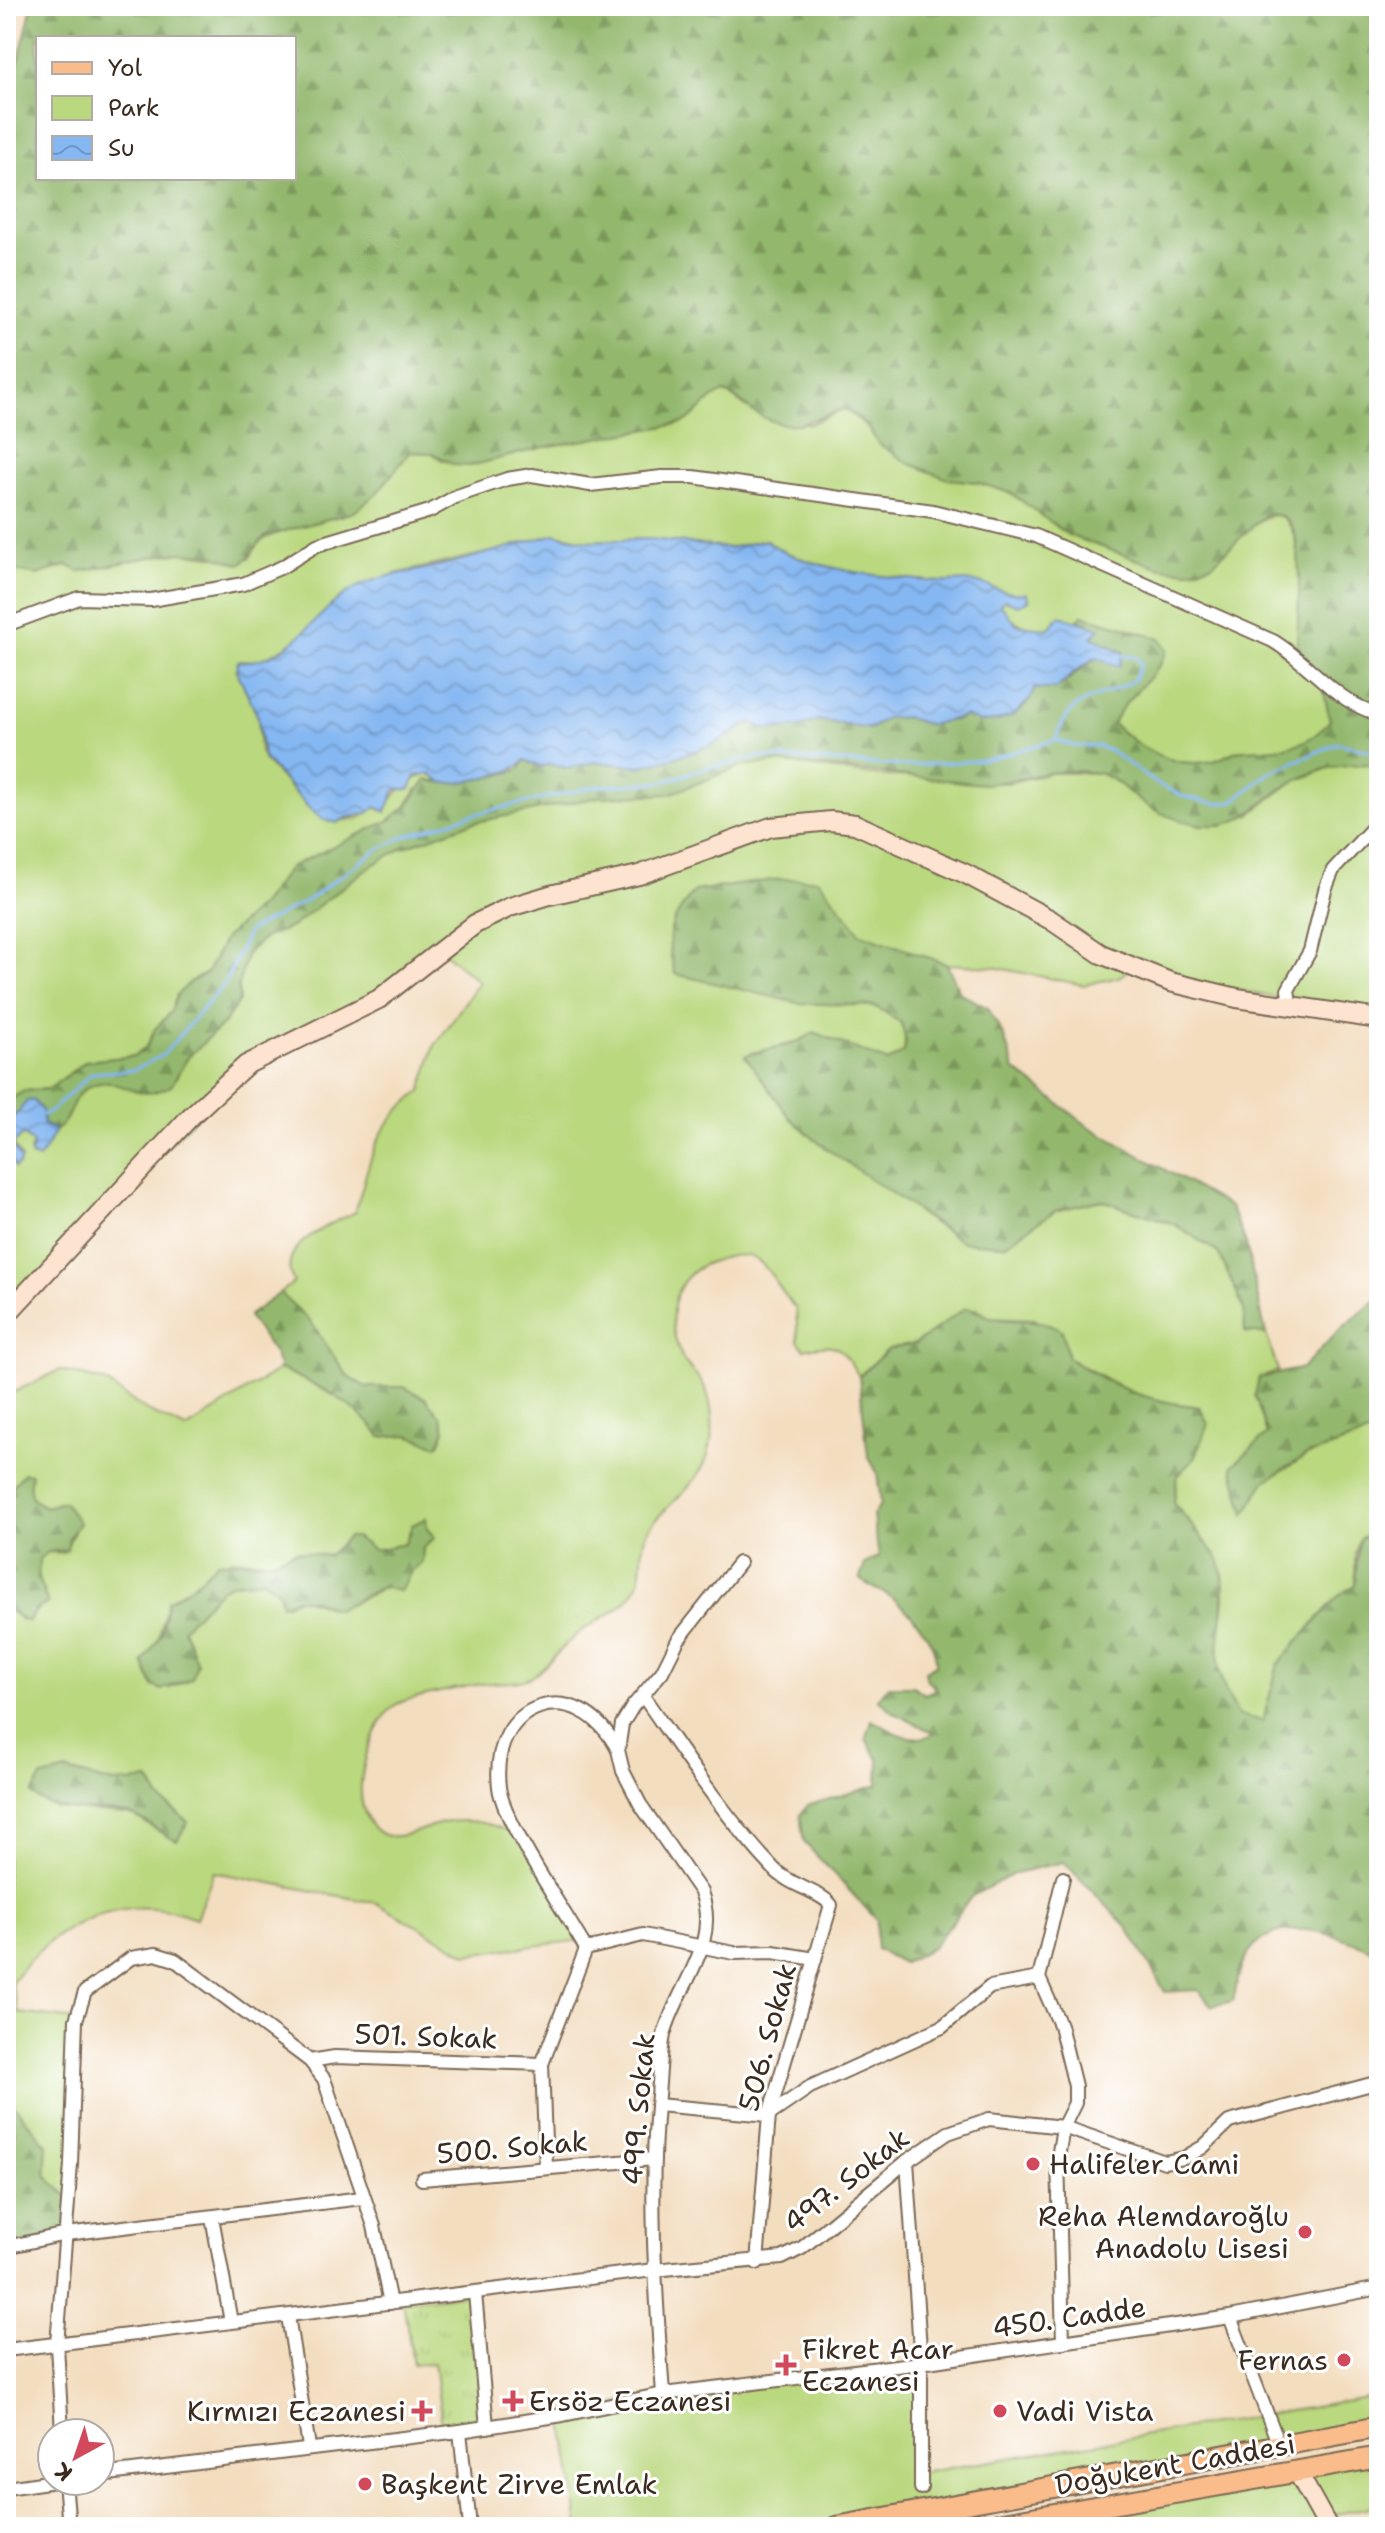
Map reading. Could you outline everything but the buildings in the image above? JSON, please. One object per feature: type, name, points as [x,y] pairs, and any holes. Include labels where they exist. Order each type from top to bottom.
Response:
[{"type":"main road","name":"Doğukent Caddesi","points":[[836,2527],[1379,2427]]},
{"type":"main road","points":[[1279,2445],[1297,2471]]},
{"type":"main road","name":"Doğukent Caddesi","points":[[981,2527],[1379,2457]]},
{"type":"street","points":[[6,625],[79,598],[151,600],[243,584],[282,567],[317,545],[430,511],[457,496],[507,479],[532,475],[590,485],[662,477],[693,477],[933,511],[1036,536],[1273,641],[1297,655],[1351,703],[1379,714]]},
{"type":"street","points":[[6,1315],[190,1117],[246,1065],[379,999],[475,924],[510,907],[639,875],[771,827],[831,821],[855,824],[966,874],[1131,968],[1206,992],[1379,1019]]},
{"type":"street","points":[[1290,1003],[1288,990],[1310,951],[1333,870],[1379,821]]},
{"type":"street","points":[[618,1750],[622,1724],[662,1672],[678,1640],[739,1563]]},
{"type":"street","points":[[643,1696],[733,1824],[789,1882],[827,1899],[831,1905],[815,1959]]},
{"type":"street","name":"499. Sokak","points":[[586,1949],[509,1815],[499,1789],[499,1762],[508,1734],[526,1712],[559,1702],[575,1707],[610,1734],[623,1771],[640,1804],[701,1892],[707,1908],[703,1948],[679,1994],[664,2036],[657,2105],[654,2270],[663,2394]]},
{"type":"street","points":[[1063,1878],[1039,1978],[1060,2025],[1075,2086],[1075,2103],[1063,2127],[1058,2158],[1063,2342]]},
{"type":"street","name":"506. Sokak","points":[[586,1949],[643,1935],[734,1953],[773,1952],[815,1959],[769,2115],[757,2263]]},
{"type":"street","points":[[546,2167],[542,2064],[586,1949]]},
{"type":"street","points":[[61,2417],[57,2345],[79,2006],[85,1992],[131,1958],[156,1954],[175,1960],[310,2061],[324,2079],[374,2226],[390,2303]]},
{"type":"street","points":[[657,2105],[769,2115],[810,2087],[942,2027],[990,1987],[1039,1978]]},
{"type":"street","name":"501. Sokak","points":[[310,2061],[335,2057],[542,2064]]},
{"type":"street","name":"497. Sokak","points":[[6,2350],[654,2270],[757,2263],[782,2258],[802,2248],[907,2161],[948,2133],[989,2119],[1063,2127],[1165,2162],[1184,2158],[1203,2147],[1229,2122],[1379,2082]]},
{"type":"street","name":"500. Sokak","points":[[422,2179],[654,2159]]},
{"type":"street","points":[[907,2161],[921,2363],[921,2488]]},
{"type":"street","points":[[6,2247],[66,2234],[362,2198]]},
{"type":"street","points":[[212,2217],[231,2322]]},
{"type":"street","name":"450. Cadde","points":[[116,2473],[460,2431],[663,2394],[921,2363],[1230,2317],[1379,2288]]},
{"type":"street","points":[[475,2293],[487,2427]]},
{"type":"street","points":[[288,2316],[309,2447]]},
{"type":"street","points":[[1230,2317],[1279,2445]]},
{"type":"street","points":[[460,2431],[470,2527]]},
{"type":"street","points":[[1297,2471],[1328,2527]]},
{"type":"street","points":[[6,2488],[36,2484]]},
{"type":"street","points":[[66,2497],[69,2527]]},
{"type":"green space","points":[[32,6],[1379,6],[1379,765],[1345,765],[1312,773],[1282,788],[1239,819],[1218,825],[1179,820],[1159,812],[1098,773],[1054,772],[983,784],[776,762],[739,767],[670,794],[598,797],[471,823],[402,848],[366,869],[291,927],[265,937],[247,953],[238,986],[239,1000],[224,1023],[188,1057],[171,1086],[147,1093],[109,1083],[94,1084],[80,1093],[56,1130],[43,1124],[36,1103],[6,1119],[6,1102],[24,1091],[49,1089],[86,1061],[134,1056],[146,1048],[155,1029],[171,1012],[177,995],[190,982],[207,973],[225,938],[261,905],[290,867],[388,821],[406,807],[427,780],[460,782],[487,778],[520,769],[525,760],[541,767],[549,764],[568,768],[595,762],[641,766],[714,744],[751,722],[800,727],[817,720],[870,729],[892,716],[932,721],[955,720],[965,716],[985,720],[1006,718],[1023,707],[1034,689],[1061,685],[1096,658],[1122,656],[1123,652],[1092,637],[1096,631],[1087,622],[1078,620],[1082,615],[1160,638],[1167,650],[1113,724],[1158,755],[1185,763],[1199,763],[1217,760],[1241,750],[1290,746],[1311,738],[1330,720],[1321,678],[1297,655],[1298,552],[1292,527],[1284,518],[1265,515],[1212,564],[1189,571],[1161,568],[1068,535],[1011,493],[976,482],[948,479],[908,463],[879,444],[862,420],[844,409],[788,425],[766,419],[725,392],[714,397],[683,423],[544,447],[470,466],[454,465],[432,453],[410,452],[376,494],[354,512],[266,536],[240,564],[187,553],[78,571],[67,565],[37,575],[6,569],[6,90],[14,79]]},
{"type":"green space","points":[[725,392],[748,408],[810,424],[844,409],[909,463],[938,474],[998,489],[1025,503],[1252,526],[1272,515],[1286,520],[1294,536],[1298,560],[1297,655],[1321,678],[1330,721],[1311,738],[1290,746],[1241,750],[1217,760],[1199,763],[1171,760],[1146,749],[1113,724],[1121,705],[1162,663],[1160,638],[1083,615],[1074,622],[1060,616],[1048,629],[1026,626],[1014,621],[1000,604],[1006,600],[1018,605],[1029,600],[1026,593],[1009,592],[969,581],[922,580],[850,571],[803,559],[766,540],[729,548],[650,539],[587,541],[564,535],[395,574],[342,596],[300,639],[259,661],[240,660],[236,669],[258,717],[260,752],[265,761],[309,808],[328,822],[360,818],[376,806],[381,810],[402,788],[421,777],[430,774],[440,782],[417,789],[406,807],[388,821],[290,867],[261,905],[225,938],[207,973],[190,982],[177,995],[171,1012],[155,1029],[146,1048],[134,1056],[86,1061],[49,1089],[25,1091],[6,1102],[6,569],[37,575],[68,565],[78,571],[182,553],[250,558],[264,540],[394,471],[410,452],[432,453],[442,460],[470,466],[544,447],[683,423],[719,393]]},
{"type":"green space","points":[[776,762],[879,776],[1008,783],[1050,773],[1100,773],[1199,825],[1222,825],[1250,814],[1291,783],[1334,766],[1348,762],[1379,765],[1379,1019],[1131,968],[1119,977],[1084,985],[993,967],[947,964],[861,934],[818,879],[781,879],[694,891],[740,988],[796,1002],[867,1006],[897,1019],[904,1032],[904,1052],[888,1062],[814,1033],[798,1042],[745,1056],[922,1216],[963,1242],[1004,1245],[1055,1211],[1101,1200],[1174,1224],[1219,1253],[1244,1309],[1245,1332],[1266,1334],[1278,1371],[1259,1378],[1255,1395],[1267,1434],[1245,1513],[1265,1481],[1306,1456],[1379,1430],[1379,1528],[1359,1539],[1355,1555],[1355,1585],[1324,1611],[1298,1645],[1263,1721],[1238,1715],[1225,1689],[1219,1666],[1224,1592],[1220,1562],[1174,1503],[1177,1477],[1195,1457],[1163,1402],[1143,1399],[1068,1358],[1035,1319],[989,1317],[977,1309],[965,1309],[915,1344],[889,1349],[859,1376],[838,1348],[804,1349],[798,1341],[796,1309],[763,1265],[743,1255],[710,1262],[686,1279],[674,1303],[673,1317],[677,1345],[683,1359],[700,1380],[710,1402],[710,1447],[694,1480],[648,1531],[644,1539],[640,1578],[631,1595],[573,1638],[529,1678],[458,1688],[397,1704],[376,1730],[363,1768],[361,1791],[365,1813],[375,1830],[384,1835],[403,1835],[443,1823],[463,1821],[492,1825],[519,1837],[542,1869],[582,1940],[467,1954],[376,1903],[214,1872],[196,1918],[169,1910],[143,1908],[118,1910],[70,1928],[48,1943],[11,1983],[19,2013],[76,2020],[69,2198],[46,2173],[47,2145],[6,2096],[6,1609],[22,1620],[30,1619],[46,1598],[38,1579],[39,1559],[48,1552],[63,1553],[75,1526],[72,1516],[60,1503],[46,1507],[33,1498],[30,1474],[9,1489],[6,1484],[6,1396],[60,1370],[105,1382],[145,1410],[186,1429],[280,1369],[348,1405],[381,1437],[408,1434],[438,1446],[445,1430],[441,1417],[404,1387],[366,1387],[348,1377],[310,1321],[280,1293],[294,1282],[290,1269],[297,1247],[319,1230],[355,1212],[370,1160],[383,1131],[405,1104],[421,1092],[434,1047],[479,982],[440,949],[413,974],[246,1065],[6,1315],[6,1150],[10,1162],[19,1165],[21,1158],[12,1142],[23,1135],[33,1143],[30,1151],[32,1157],[36,1154],[62,1122],[75,1099],[94,1084],[120,1080],[171,1086],[188,1057],[224,1023],[239,1001],[238,986],[247,953],[265,937],[291,927],[366,869],[402,848],[471,823],[598,797],[630,795],[739,767]],"holes":[[[426,1518],[427,1529],[435,1538],[423,1548],[417,1567],[400,1591],[381,1587],[356,1601],[334,1608],[302,1599],[287,1604],[279,1592],[263,1580],[233,1583],[222,1588],[182,1628],[192,1651],[186,1681],[170,1688],[153,1685],[149,1675],[168,1601],[231,1559],[269,1561],[297,1551],[328,1556],[349,1537],[355,1537],[374,1550],[405,1544],[410,1530]],[[67,1771],[114,1783],[153,1787],[159,1798],[179,1814],[168,1837],[133,1815],[56,1808],[32,1794],[42,1778]]]},
{"type":"green space","points":[[781,879],[818,879],[861,934],[947,964],[960,993],[988,1008],[1004,1037],[1015,1070],[1088,1126],[1230,1207],[1246,1244],[1266,1334],[1245,1332],[1244,1309],[1219,1253],[1174,1224],[1101,1200],[1055,1211],[1004,1245],[963,1242],[824,1147],[791,1119],[745,1056],[790,1044],[814,1032],[888,1062],[904,1052],[906,1041],[901,1023],[875,1006],[798,1003],[675,974],[670,948],[671,929],[694,891]]},
{"type":"green space","points":[[280,1293],[310,1321],[348,1377],[366,1387],[404,1387],[425,1398],[441,1417],[445,1430],[438,1446],[408,1435],[381,1437],[348,1405],[280,1369],[274,1353],[248,1316]]},
{"type":"green space","points":[[1379,1298],[1379,1430],[1306,1456],[1265,1481],[1245,1514],[1232,1466],[1267,1434],[1255,1395],[1259,1378],[1303,1368],[1336,1333]]},
{"type":"green space","points":[[965,1308],[999,1319],[1053,1325],[1062,1330],[1068,1358],[1101,1378],[1146,1397],[1200,1407],[1208,1424],[1195,1457],[1177,1477],[1174,1503],[1220,1562],[1224,1592],[1219,1666],[1223,1685],[1238,1715],[1263,1721],[1278,1664],[1340,1594],[1355,1585],[1359,1539],[1379,1528],[1379,1953],[1324,1933],[1285,1931],[1268,1936],[1253,1947],[1242,1965],[1233,2001],[1212,2006],[1198,1990],[1165,1992],[1128,1928],[1064,1862],[1015,1873],[972,1896],[932,1948],[903,1963],[876,1949],[877,1920],[804,1842],[800,1815],[808,1805],[878,1785],[879,1760],[866,1739],[872,1720],[910,1737],[926,1737],[934,1733],[896,1714],[878,1699],[888,1686],[913,1686],[925,1694],[936,1689],[927,1680],[925,1671],[936,1665],[932,1645],[912,1616],[886,1594],[860,1578],[865,1564],[879,1557],[873,1516],[881,1503],[877,1472],[868,1456],[859,1376],[889,1349],[915,1344]]},
{"type":"green space","points":[[24,1473],[31,1474],[30,1491],[36,1501],[46,1507],[64,1502],[79,1523],[69,1538],[67,1550],[48,1552],[39,1559],[38,1579],[48,1603],[35,1610],[28,1622],[6,1609],[6,1474],[10,1489]]},
{"type":"green space","points":[[426,1518],[427,1529],[435,1537],[423,1548],[422,1563],[412,1570],[400,1591],[381,1587],[337,1610],[311,1599],[296,1599],[281,1605],[279,1592],[263,1580],[233,1583],[222,1588],[183,1628],[197,1663],[192,1678],[161,1690],[153,1686],[143,1662],[161,1635],[168,1601],[195,1584],[217,1562],[269,1561],[297,1551],[328,1556],[348,1537],[355,1537],[374,1550],[405,1544],[412,1525]]},
{"type":"green space","points":[[67,1771],[114,1783],[149,1780],[159,1798],[188,1822],[177,1841],[134,1816],[55,1807],[32,1794],[42,1777]]},
{"type":"green space","points":[[6,2096],[47,2145],[46,2173],[69,2198],[66,2234],[6,2247]]},
{"type":"green space","points":[[475,2293],[487,2427],[443,2433],[434,2363],[413,2364],[403,2301]]},
{"type":"green space","points":[[921,2363],[920,2473],[1379,2396],[1379,2427],[836,2527],[579,2527],[563,2415],[663,2394]]},
{"type":"green space","points":[[1379,2457],[1379,2505],[1323,2517],[1328,2527],[981,2527]]},
{"type":"water","points":[[555,534],[587,541],[650,539],[729,548],[766,540],[782,551],[825,566],[875,575],[980,583],[1009,592],[1026,593],[1029,600],[1018,605],[1005,600],[1000,604],[1016,624],[1048,629],[1060,616],[1100,628],[1092,637],[1123,653],[1119,667],[1096,658],[1057,689],[1034,689],[1031,698],[1014,715],[997,721],[980,722],[965,716],[929,725],[905,717],[886,718],[870,729],[818,720],[800,727],[768,730],[751,722],[714,744],[641,766],[595,762],[568,768],[549,764],[541,767],[525,760],[501,773],[464,782],[444,783],[430,774],[416,776],[410,789],[395,790],[386,812],[376,807],[337,823],[322,819],[309,808],[263,757],[258,717],[236,669],[238,661],[256,660],[287,646],[339,599],[364,584]]},
{"type":"water","points":[[33,1100],[42,1110],[43,1124],[56,1131],[39,1159],[31,1155],[33,1143],[23,1135],[12,1145],[21,1160],[15,1168],[6,1150],[6,1119],[16,1115],[27,1101]]},
{"type":"waterway","points":[[1056,740],[1062,724],[1078,705],[1134,680],[1141,663],[1135,657],[1122,656]]},
{"type":"waterway","points":[[42,1115],[50,1112],[92,1073],[134,1070],[163,1055],[225,983],[249,931],[306,901],[377,850],[403,837],[471,815],[593,787],[663,782],[705,768],[759,757],[905,766],[984,760],[1056,740],[1075,746],[1098,746],[1112,752],[1159,785],[1185,797],[1216,804],[1232,802],[1269,773],[1338,743],[1379,753]]},
{"type":"place","name":"Halifeler Cami","points":[[1033,2164]]},
{"type":"place","name":"Reha Alemdaroğlu Anadolu Lisesi","points":[[1305,2232]]},
{"type":"place","name":"Fernas","points":[[1344,2360]]},
{"type":"place","name":"Fikret Acar Eczanesi","points":[[786,2365]]},
{"type":"place","name":"Ersöz Eczanesi","points":[[513,2401]]},
{"type":"place","name":"Kırmızı Eczanesi","points":[[422,2411]]},
{"type":"place","name":"Vadi Vista","points":[[1000,2411]]},
{"type":"place","name":"Başkent Zirve Emlak","points":[[365,2484]]}]
